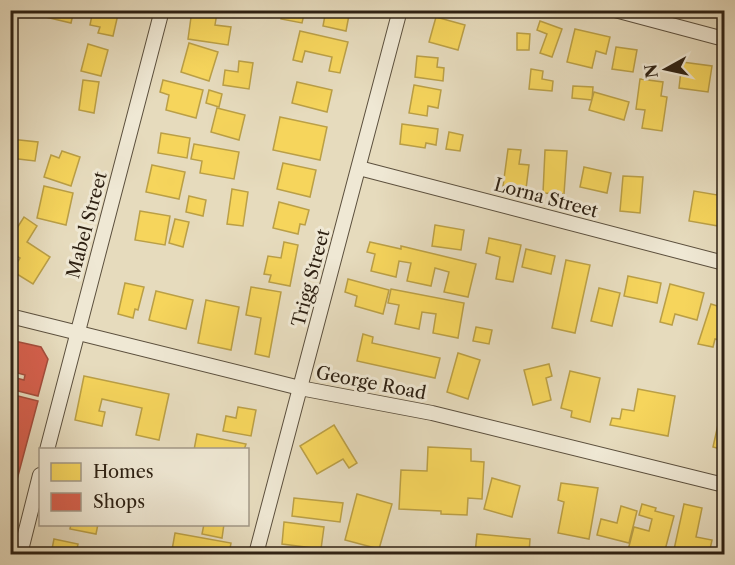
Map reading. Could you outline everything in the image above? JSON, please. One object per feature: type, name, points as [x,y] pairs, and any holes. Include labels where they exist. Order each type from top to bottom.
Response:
[{"type":"street","name":"Mabel Street","points":[[48,448],[162,10]]},
{"type":"street","name":"Trigg Street","points":[[256,555],[400,10]]},
{"type":"street","points":[[615,10],[724,39]]},
{"type":"street","name":"Lorna Street","points":[[359,168],[724,263]]},
{"type":"street","name":"George Road","points":[[10,316],[300,388],[432,413],[724,485]]},
{"type":"street","points":[[20,555],[39,479]]},
{"type":"building: Homes","points":[[42,10],[74,10],[71,23],[41,16]]},
{"type":"building: Homes","points":[[93,10],[119,10],[113,36],[98,33],[100,27],[90,25]]},
{"type":"building: Homes","points":[[192,10],[217,13],[215,25],[231,27],[228,45],[188,39]]},
{"type":"building: Homes","points":[[282,10],[305,10],[302,23],[281,19]]},
{"type":"building: Homes","points":[[326,10],[350,10],[346,31],[323,26]]},
{"type":"building: Homes","points":[[436,17],[465,25],[458,50],[429,42]]},
{"type":"building: Homes","points":[[540,21],[562,29],[552,57],[540,53],[547,34],[537,30]]},
{"type":"building: Homes","points":[[575,29],[610,37],[606,54],[596,51],[592,68],[567,62]]},
{"type":"building: Homes","points":[[300,31],[348,42],[340,73],[329,71],[332,57],[305,51],[302,62],[293,60]]},
{"type":"building: Homes","points":[[517,33],[530,34],[529,50],[517,50]]},
{"type":"building: Homes","points":[[189,43],[218,52],[209,81],[181,72]]},
{"type":"building: Homes","points":[[88,44],[108,50],[101,76],[81,71]]},
{"type":"building: Homes","points":[[616,47],[637,50],[633,72],[612,69]]},
{"type":"building: Homes","points":[[417,56],[438,58],[437,67],[444,68],[443,81],[415,77]]},
{"type":"building: Homes","points":[[239,61],[253,63],[249,89],[223,85],[225,70],[238,72]]},
{"type":"building: Homes","points":[[682,62],[712,66],[708,92],[679,88]]},
{"type":"building: Homes","points":[[531,69],[543,71],[542,79],[553,81],[552,91],[529,89]]},
{"type":"building: Homes","points":[[722,70],[724,70],[724,102],[719,102]]},
{"type":"building: Homes","points":[[640,79],[663,82],[661,96],[667,97],[662,131],[642,128],[645,110],[636,109]]},
{"type":"building: Homes","points":[[83,80],[99,82],[94,113],[79,110]]},
{"type":"building: Homes","points":[[163,80],[203,90],[196,118],[166,110],[169,95],[160,92]]},
{"type":"building: Homes","points":[[297,82],[332,90],[327,112],[292,103]]},
{"type":"building: Homes","points":[[414,85],[441,90],[438,108],[428,106],[427,116],[409,113]]},
{"type":"building: Homes","points":[[573,86],[593,87],[592,100],[572,98]]},
{"type":"building: Homes","points":[[209,90],[222,94],[219,107],[206,103]]},
{"type":"building: Homes","points":[[594,92],[629,102],[624,120],[589,110]]},
{"type":"building: Homes","points":[[217,108],[245,115],[239,140],[211,132]]},
{"type":"building: Homes","points":[[280,117],[327,127],[320,160],[273,150]]},
{"type":"building: Homes","points":[[402,124],[438,129],[436,145],[426,143],[425,148],[400,144]]},
{"type":"building: Homes","points":[[449,132],[463,135],[460,151],[446,149]]},
{"type":"building: Homes","points":[[161,133],[190,138],[187,158],[158,153]]},
{"type":"building: Homes","points":[[10,139],[38,142],[35,161],[10,158]]},
{"type":"building: Homes","points":[[194,144],[239,152],[234,179],[200,173],[202,161],[191,159]]},
{"type":"building: Homes","points":[[508,149],[521,150],[519,164],[529,165],[526,189],[503,186]]},
{"type":"building: Homes","points":[[545,150],[567,151],[564,194],[543,193]]},
{"type":"building: Homes","points":[[62,151],[80,157],[71,186],[44,177],[51,155],[59,158]]},
{"type":"building: Homes","points":[[283,163],[316,170],[310,197],[277,189]]},
{"type":"building: Homes","points":[[152,165],[185,172],[179,199],[146,192]]},
{"type":"building: Homes","points":[[584,167],[611,173],[607,193],[580,187]]},
{"type":"building: Homes","points":[[623,176],[643,177],[640,213],[620,211]]},
{"type":"building: Homes","points":[[719,183],[724,184],[724,227],[689,221],[694,191],[717,195]]},
{"type":"building: Homes","points":[[44,186],[73,193],[66,225],[37,218]]},
{"type":"building: Homes","points":[[232,189],[248,192],[243,226],[227,224]]},
{"type":"building: Homes","points":[[189,196],[206,200],[203,216],[186,212]]},
{"type":"building: Homes","points":[[279,202],[309,210],[305,225],[300,224],[298,234],[273,228]]},
{"type":"building: Homes","points":[[140,211],[170,216],[165,245],[135,240]]},
{"type":"building: Homes","points":[[24,217],[37,226],[27,242],[50,257],[33,284],[12,271],[20,258],[10,252],[10,239]]},
{"type":"building: Homes","points":[[175,219],[189,222],[183,247],[169,243]]},
{"type":"building: Homes","points":[[435,225],[464,230],[461,250],[432,246]]},
{"type":"building: Homes","points":[[489,238],[521,245],[513,282],[496,279],[500,257],[486,253]]},
{"type":"building: Homes","points":[[284,242],[298,245],[290,286],[269,282],[271,275],[264,274],[268,256],[281,258]]},
{"type":"building: Homes","points":[[370,242],[401,249],[401,246],[476,264],[468,297],[444,292],[449,272],[435,268],[431,286],[407,281],[411,263],[399,261],[396,277],[371,271],[375,254],[367,252]]},
{"type":"building: Homes","points":[[526,249],[555,256],[551,274],[522,267]]},
{"type":"building: Homes","points":[[566,260],[590,265],[575,333],[552,328]]},
{"type":"building: Homes","points":[[628,276],[661,283],[657,303],[624,296]]},
{"type":"building: Homes","points":[[348,279],[389,290],[383,314],[355,306],[357,296],[345,292]]},
{"type":"building: Homes","points":[[125,283],[144,287],[138,310],[135,309],[133,318],[118,314]]},
{"type":"building: Homes","points":[[670,284],[704,293],[697,320],[675,314],[672,325],[660,322]]},
{"type":"building: Homes","points":[[251,287],[281,292],[269,357],[255,354],[261,318],[246,315]]},
{"type":"building: Homes","points":[[599,288],[620,293],[612,326],[591,321]]},
{"type":"building: Homes","points":[[391,289],[464,303],[458,338],[433,333],[436,314],[422,312],[419,329],[395,324],[399,305],[388,303]]},
{"type":"building: Homes","points":[[156,291],[193,300],[186,329],[149,320]]},
{"type":"building: Homes","points":[[206,300],[239,307],[231,350],[198,343]]},
{"type":"building: Homes","points":[[711,304],[724,308],[724,341],[715,339],[713,347],[698,344]]},
{"type":"building: Homes","points":[[476,327],[492,330],[489,344],[473,341]]},
{"type":"building: Homes","points":[[363,334],[373,337],[372,343],[440,358],[435,378],[357,361]]},
{"type":"building: Homes","points":[[458,353],[480,360],[468,399],[447,392]]},
{"type":"building: Homes","points":[[549,364],[552,376],[546,378],[551,400],[533,405],[524,370]]},
{"type":"building: Homes","points":[[570,371],[600,378],[590,422],[571,417],[572,411],[561,408]]},
{"type":"building: Homes","points":[[84,376],[169,394],[159,440],[136,435],[142,408],[102,399],[99,411],[105,412],[102,426],[75,420]]},
{"type":"building: Homes","points":[[638,389],[675,396],[668,436],[610,425],[612,418],[620,419],[622,409],[634,411]]},
{"type":"building: Homes","points":[[238,407],[256,410],[251,436],[223,431],[226,416],[236,418]]},
{"type":"building: Homes","points":[[719,420],[724,422],[724,450],[713,447]]},
{"type":"building: Homes","points":[[334,425],[357,463],[349,468],[343,459],[317,474],[300,446]]},
{"type":"building: Homes","points":[[197,434],[246,444],[245,448],[194,448]]},
{"type":"building: Homes","points":[[428,447],[471,449],[471,461],[484,462],[482,499],[468,498],[467,515],[399,509],[401,470],[427,471]]},
{"type":"building: Homes","points":[[492,478],[520,486],[512,517],[484,509]]},
{"type":"building: Homes","points":[[561,483],[598,488],[589,539],[558,533],[564,502],[558,500]]},
{"type":"building: Homes","points":[[357,494],[392,504],[379,549],[345,540]]},
{"type":"building: Homes","points":[[294,498],[343,503],[340,522],[292,516]]},
{"type":"building: Homes","points":[[642,504],[656,508],[655,511],[674,516],[664,554],[627,554],[634,527],[649,531],[652,519],[639,515]]},
{"type":"building: Homes","points":[[684,504],[702,508],[696,537],[712,540],[709,554],[673,554]]},
{"type":"building: Homes","points":[[621,506],[637,511],[629,543],[597,535],[601,519],[617,523]]},
{"type":"building: Homes","points":[[284,522],[324,527],[321,549],[282,544]]},
{"type":"building: Homes","points":[[71,526],[98,526],[96,534],[70,529]]},
{"type":"building: Homes","points":[[204,526],[224,526],[222,538],[202,534]]},
{"type":"building: Homes","points":[[175,533],[231,543],[229,554],[196,554],[172,550]]},
{"type":"building: Homes","points":[[477,534],[530,539],[529,554],[475,554]]},
{"type":"building: Homes","points":[[54,539],[78,544],[76,554],[51,554]]},
{"type":"building: Shops","points":[[10,340],[41,347],[48,359],[38,396],[10,389],[12,377],[24,380],[25,375],[14,372],[16,362],[10,360]]},
{"type":"building: Shops","points":[[10,394],[38,401],[11,502],[10,502]]}]
